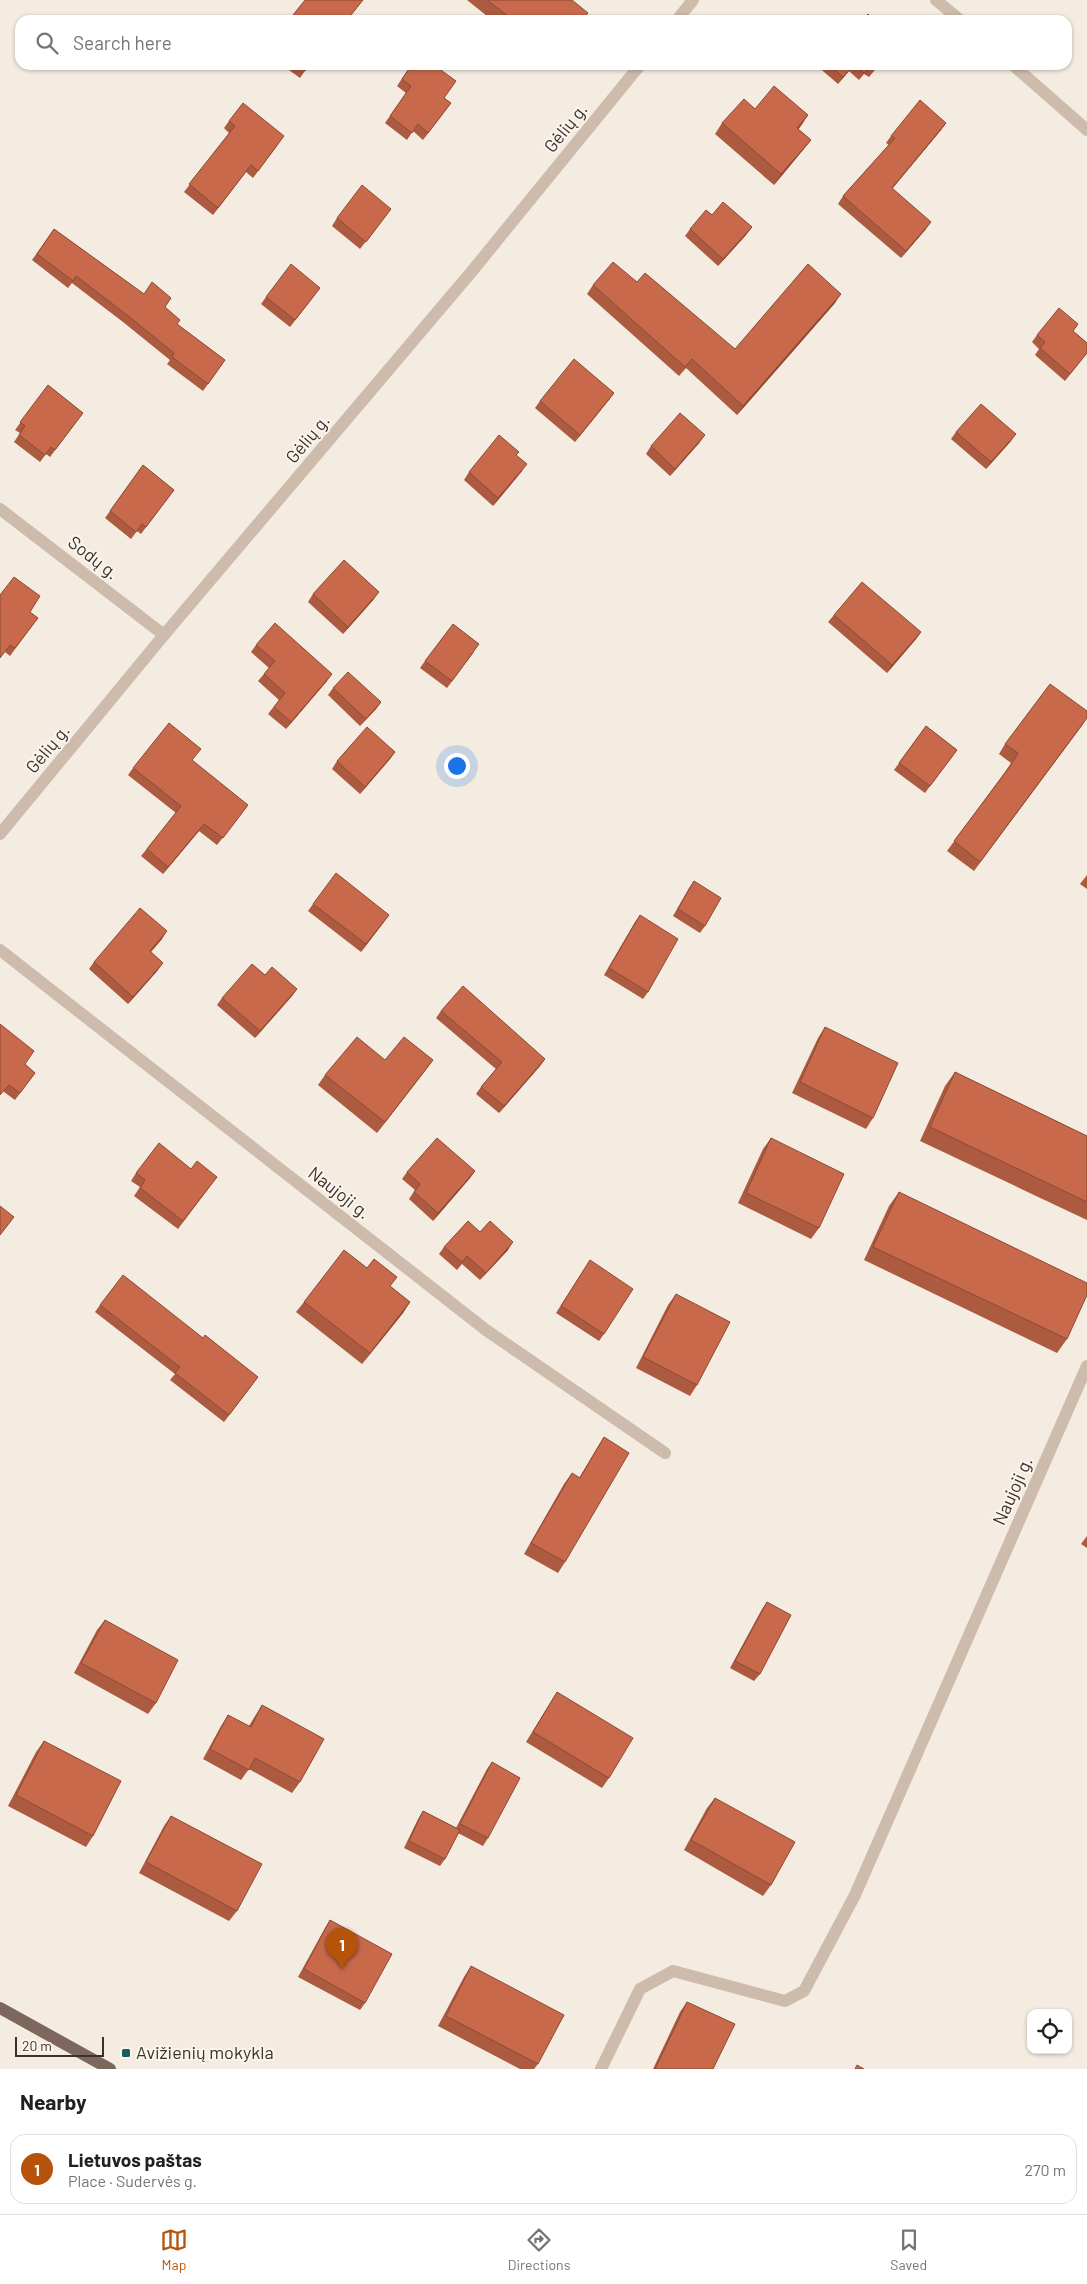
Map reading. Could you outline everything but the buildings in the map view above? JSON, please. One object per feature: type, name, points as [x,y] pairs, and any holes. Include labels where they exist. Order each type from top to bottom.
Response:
[{"type":"main road","points":[[0,2008],[110,2069]]},
{"type":"street","points":[[681,15],[693,0]]},
{"type":"street","points":[[936,0],[954,15]]},
{"type":"street","name":"Gėlių g.","points":[[0,834],[164,635],[436,314],[636,70]]},
{"type":"street","points":[[1019,70],[1087,130]]},
{"type":"street","name":"Sodų g.","points":[[0,509],[164,635]]},
{"type":"street","name":"Naujoji g.","points":[[0,950],[486,1330],[665,1454]]},
{"type":"street","name":"Naujoji g.","points":[[601,2069],[640,1989],[673,1971],[785,2001],[804,1991],[855,1895],[1087,1366]]},
{"type":"place","name":"Lietuvos paštas","points":[[342,1969]]},
{"type":"place","name":"Avižienių mokykla","points":[[126,2053]]}]
